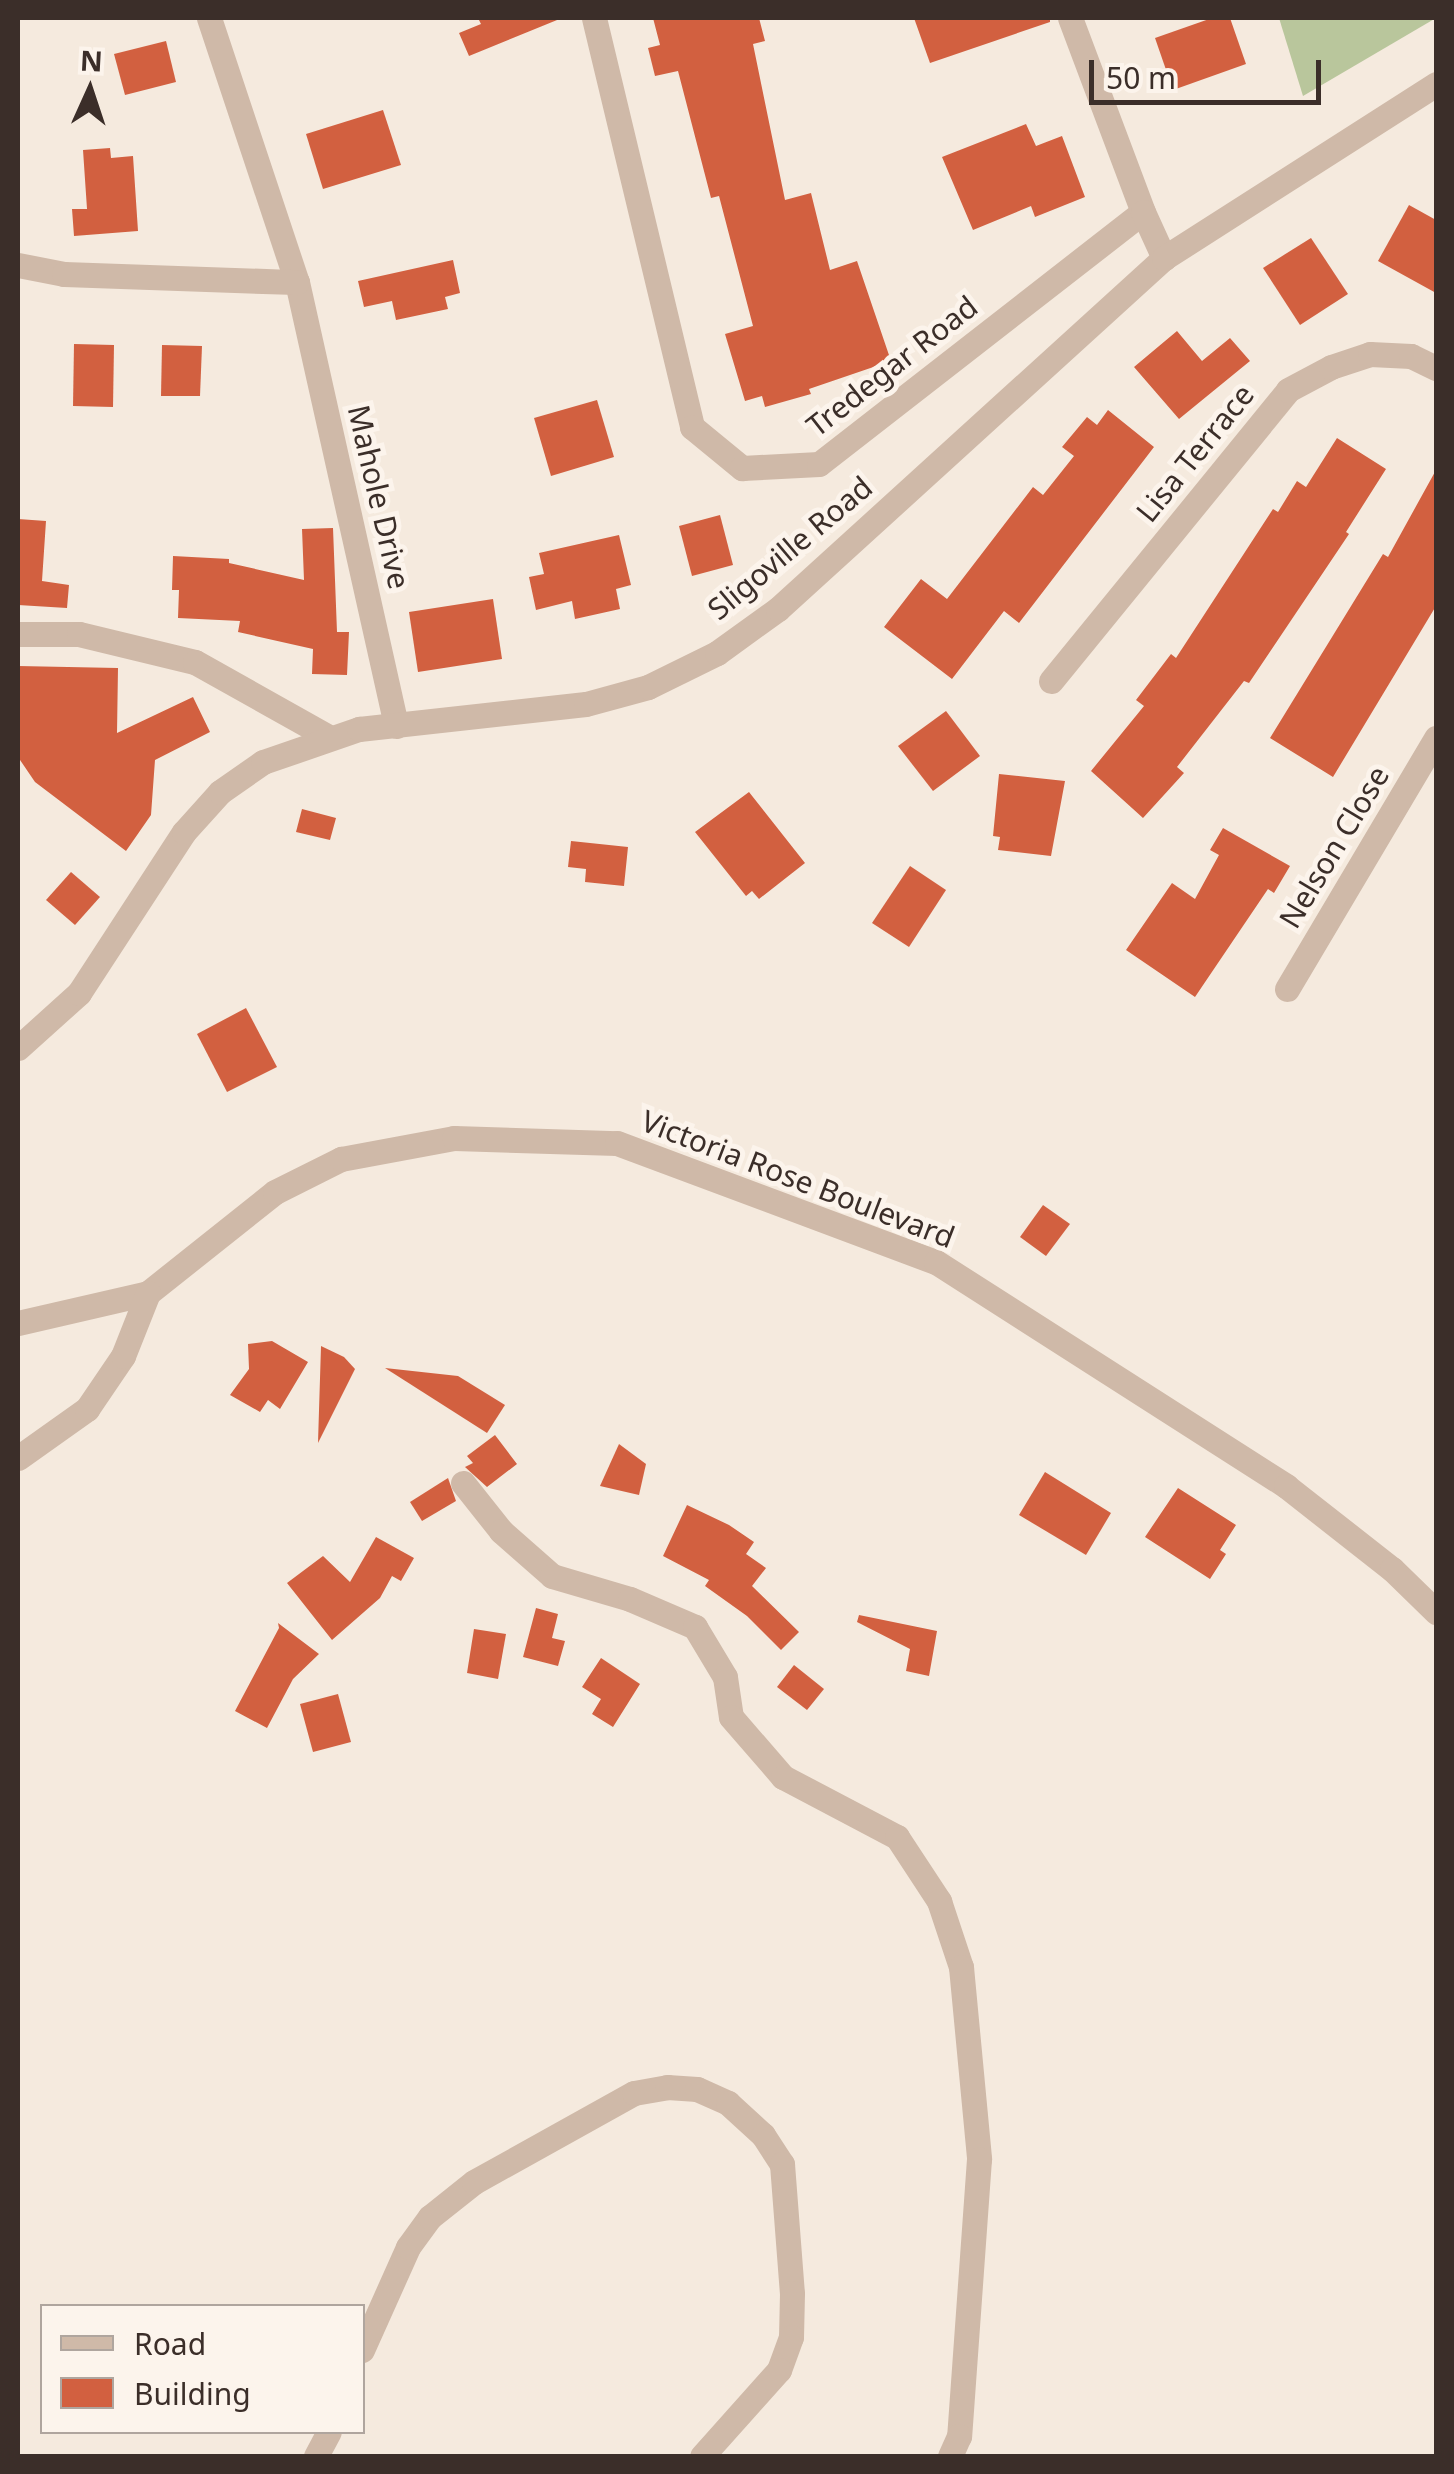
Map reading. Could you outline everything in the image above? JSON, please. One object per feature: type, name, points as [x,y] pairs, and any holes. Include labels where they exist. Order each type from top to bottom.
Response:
[{"type":"street","name":"Mahole Drive","points":[[209,18],[297,282],[396,726]]},
{"type":"street","name":"Tredegar Road","points":[[594,18],[692,427],[742,468],[819,464],[1143,212]]},
{"type":"street","points":[[1070,18],[1164,258]]},
{"type":"street","name":"Sligoville Road","points":[[18,1048],[79,993],[184,832],[220,792],[263,762],[327,736],[586,704],[648,687],[717,652],[778,608],[1164,258],[1436,84]]},
{"type":"street","points":[[18,265],[64,274],[297,282]]},
{"type":"street","name":"Lisa Terrace","points":[[1051,681],[1288,390],[1331,367],[1370,354],[1411,356],[1436,368]]},
{"type":"street","points":[[18,634],[79,634],[195,662],[327,736]]},
{"type":"street","name":"Nelson Close","points":[[1287,989],[1436,738]]},
{"type":"street","name":"Victoria Rose Boulevard","points":[[18,1323],[148,1292],[275,1192],[341,1158],[454,1138],[617,1143],[936,1262],[1286,1486],[1392,1568],[1436,1612]]},
{"type":"street","points":[[18,1458],[86,1409],[123,1356],[148,1292]]},
{"type":"street","points":[[464,1483],[501,1530],[552,1576],[630,1599],[696,1628],[725,1677],[731,1716],[783,1777],[897,1836],[939,1901],[961,1967],[979,2159],[959,2436],[950,2456]]},
{"type":"street","points":[[365,2343],[408,2247],[430,2217],[474,2182],[634,2093],[668,2086],[697,2089],[728,2102],[764,2135],[782,2164],[792,2293],[791,2337],[779,2370],[702,2456]]},
{"type":"street","points":[[316,2456],[328,2434]]},
{"type":"green space","points":[[1279,18],[1436,18],[1303,96]]},
{"type":"building","points":[[478,18],[562,18],[469,56],[459,33],[481,24]]},
{"type":"building","points":[[653,18],[759,18],[765,41],[753,44],[785,200],[811,193],[830,270],[857,261],[891,361],[809,389],[811,394],[765,407],[762,396],[745,401],[725,334],[753,326],[719,196],[711,198],[678,71],[655,76],[648,48],[660,45]]},
{"type":"building","points":[[914,18],[1050,18],[1050,22],[930,63]]},
{"type":"building","points":[[1212,18],[1230,18],[1246,64],[1173,90],[1155,38]]},
{"type":"building","points":[[166,41],[176,82],[125,95],[114,54]]},
{"type":"building","points":[[383,110],[401,165],[323,189],[306,134]]},
{"type":"building","points":[[1026,124],[1036,146],[1062,136],[1085,197],[1035,217],[1031,206],[973,230],[942,157]]},
{"type":"building","points":[[110,148],[111,158],[133,156],[138,231],[74,236],[72,209],[87,209],[83,150]]},
{"type":"building","points":[[1409,205],[1436,220],[1436,293],[1378,261]]},
{"type":"building","points":[[1311,238],[1348,294],[1300,325],[1263,268]]},
{"type":"building","points":[[453,260],[460,293],[445,297],[448,309],[396,320],[392,301],[364,307],[358,281]]},
{"type":"building","points":[[1177,331],[1202,361],[1230,338],[1250,361],[1179,419],[1134,367]]},
{"type":"building","points":[[74,344],[114,345],[113,407],[73,406]]},
{"type":"building","points":[[162,345],[202,346],[200,396],[161,396]]},
{"type":"building","points":[[597,400],[614,457],[551,476],[534,418]]},
{"type":"building","points":[[1108,410],[1154,447],[1019,623],[1004,611],[952,679],[884,627],[921,579],[947,599],[1033,487],[1043,495],[1074,456],[1062,447],[1087,417],[1097,425]]},
{"type":"building","points":[[1337,438],[1386,469],[1346,532],[1349,534],[1249,683],[1244,681],[1177,767],[1184,773],[1143,818],[1091,771],[1144,706],[1136,700],[1171,654],[1176,658],[1273,509],[1278,512],[1297,481],[1306,487]]},
{"type":"building","points":[[1436,470],[1436,606],[1333,777],[1270,738],[1383,554],[1388,557]]},
{"type":"building","points":[[720,515],[733,565],[692,576],[679,526]]},
{"type":"building","points":[[18,519],[46,521],[42,581],[69,585],[67,608],[18,605]]},
{"type":"building","points":[[333,528],[337,632],[349,632],[347,675],[312,674],[313,649],[238,632],[240,621],[178,618],[179,590],[172,590],[173,556],[229,559],[229,563],[304,580],[302,529]]},
{"type":"building","points":[[619,535],[631,585],[616,589],[620,609],[575,619],[572,601],[536,610],[529,577],[544,574],[539,553]]},
{"type":"building","points":[[493,599],[502,659],[418,672],[409,612]]},
{"type":"building","points":[[18,666],[118,668],[117,733],[193,697],[210,732],[155,760],[151,815],[126,851],[35,782],[18,757]]},
{"type":"building","points":[[946,711],[980,756],[933,791],[898,746]]},
{"type":"building","points":[[999,774],[1065,781],[1051,856],[998,850],[1000,837],[993,836]]},
{"type":"building","points":[[749,792],[805,863],[759,899],[752,891],[746,896],[695,832]]},
{"type":"building","points":[[302,809],[336,818],[330,840],[296,832]]},
{"type":"building","points":[[1223,828],[1290,866],[1274,893],[1268,889],[1195,997],[1126,950],[1172,883],[1195,899],[1219,855],[1210,850]]},
{"type":"building","points":[[571,841],[628,847],[624,886],[585,882],[586,869],[568,867]]},
{"type":"building","points":[[910,866],[946,890],[909,947],[872,923]]},
{"type":"building","points":[[71,872],[100,897],[75,925],[46,900]]},
{"type":"building","points":[[246,1008],[277,1067],[227,1092],[197,1034]]},
{"type":"building","points":[[1043,1205],[1070,1224],[1046,1256],[1020,1237]]},
{"type":"building","points":[[272,1341],[308,1362],[280,1409],[268,1400],[260,1412],[230,1395],[249,1369],[248,1344]]},
{"type":"building","points":[[321,1346],[344,1357],[355,1369],[318,1443]]},
{"type":"building","points":[[385,1368],[458,1376],[505,1405],[487,1433]]},
{"type":"building","points":[[495,1435],[517,1464],[487,1487],[465,1467],[473,1463],[467,1456]]},
{"type":"building","points":[[619,1444],[646,1464],[639,1495],[600,1486]]},
{"type":"building","points":[[1045,1472],[1111,1513],[1086,1555],[1019,1515]]},
{"type":"building","points":[[448,1478],[456,1501],[422,1521],[410,1502]]},
{"type":"building","points":[[1178,1488],[1236,1525],[1220,1550],[1226,1554],[1210,1579],[1145,1537]]},
{"type":"building","points":[[687,1505],[754,1542],[746,1554],[766,1568],[752,1586],[799,1632],[781,1650],[747,1616],[705,1586],[709,1580],[663,1556]]},
{"type":"building","points":[[376,1537],[414,1558],[401,1581],[392,1576],[380,1598],[332,1640],[287,1583],[323,1556],[350,1582]]},
{"type":"building","points":[[536,1608],[558,1614],[552,1638],[565,1641],[558,1666],[523,1657]]},
{"type":"building","points":[[859,1615],[937,1631],[929,1676],[906,1671],[910,1649],[857,1622]]},
{"type":"building","points":[[278,1623],[319,1654],[293,1679],[267,1728],[235,1711],[279,1628]]},
{"type":"building","points":[[474,1629],[506,1634],[498,1679],[467,1673]]},
{"type":"building","points":[[601,1658],[640,1684],[613,1727],[592,1714],[601,1699],[582,1687]]},
{"type":"building","points":[[794,1665],[824,1689],[807,1710],[777,1687]]},
{"type":"building","points":[[338,1694],[351,1742],[313,1752],[300,1704]]}]
